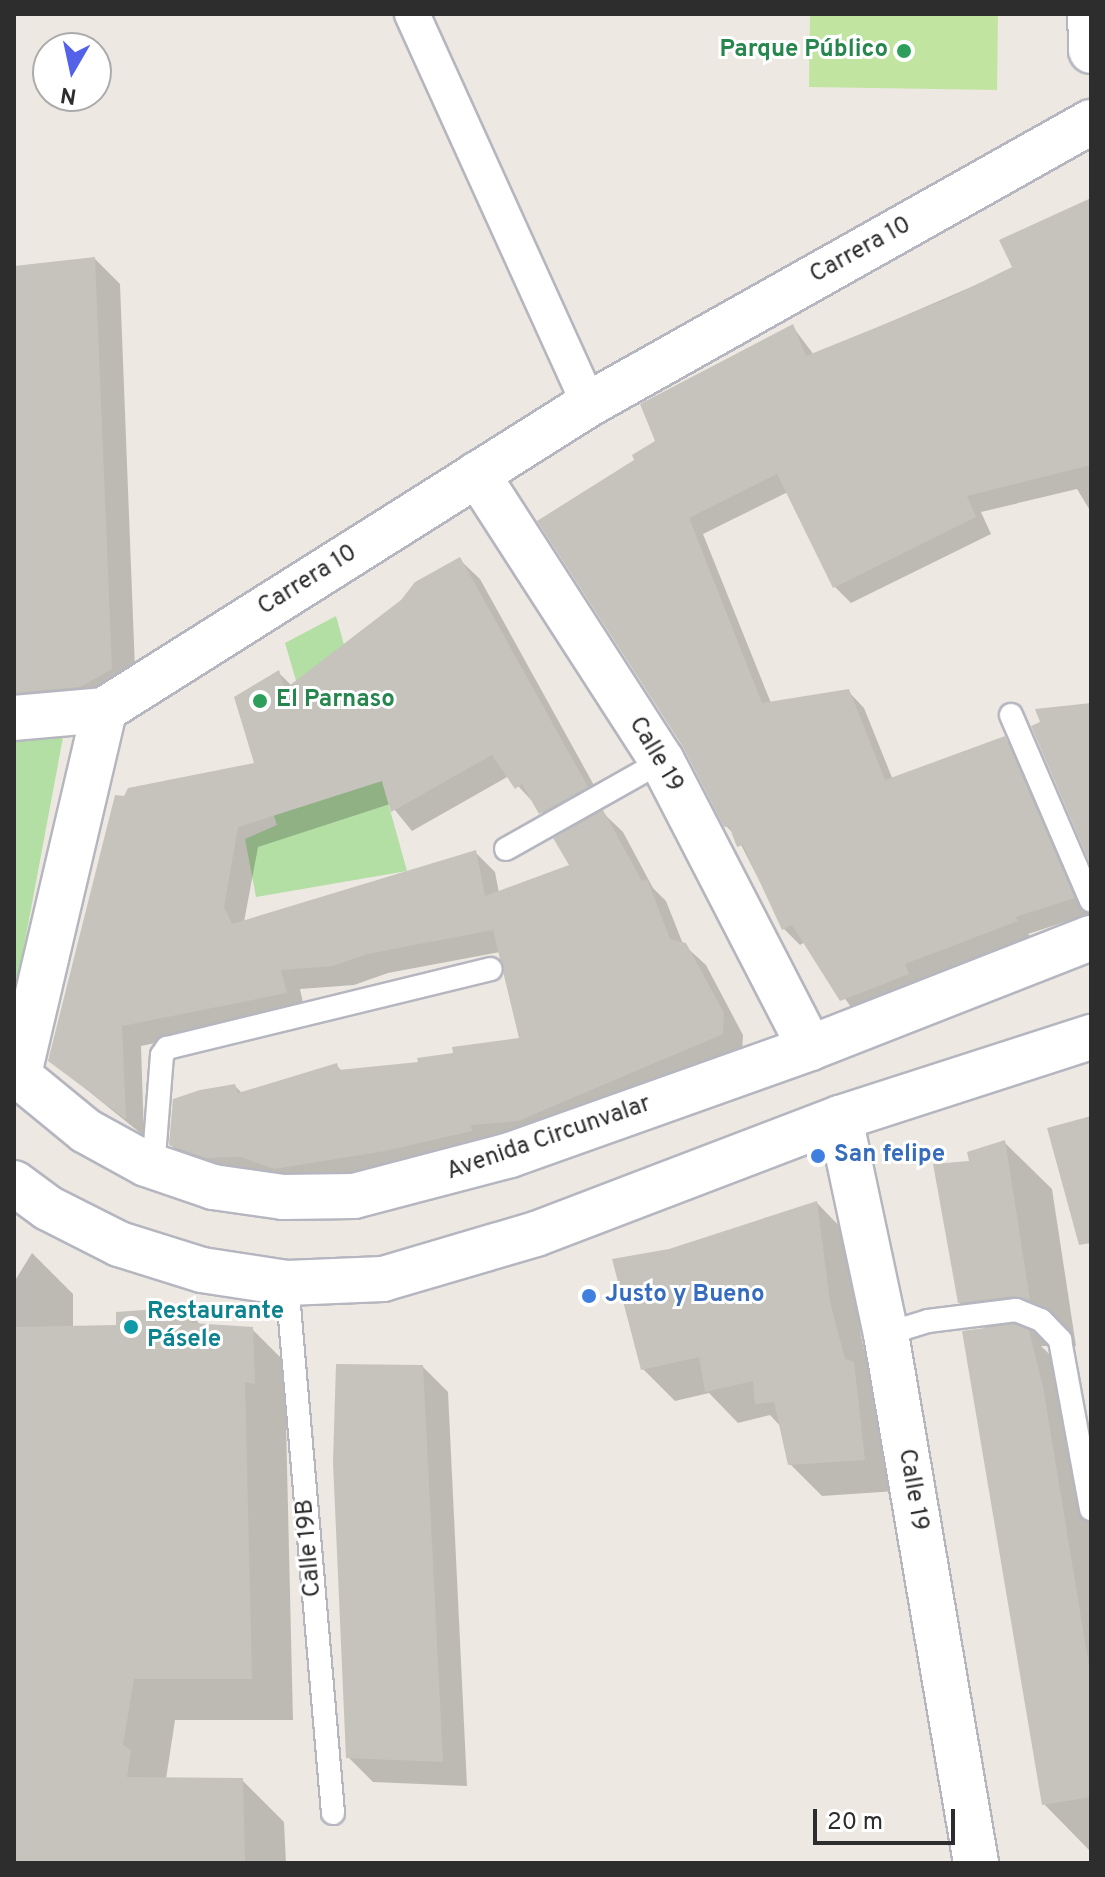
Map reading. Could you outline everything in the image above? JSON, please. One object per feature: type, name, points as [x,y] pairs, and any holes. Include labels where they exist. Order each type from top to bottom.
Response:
[{"type":"street","points":[[412,14],[589,404]]},
{"type":"street","points":[[1090,14],[1091,51]]},
{"type":"street","name":"Carrera 10","points":[[14,718],[104,710],[589,404],[1091,122]]},
{"type":"street","name":"Calle 19","points":[[477,474],[662,761],[810,1048]]},
{"type":"street","points":[[16,1075],[104,710]]},
{"type":"street","name":"Avenida Circunvalar","points":[[16,1075],[86,1131],[146,1164],[241,1191],[283,1197],[354,1196],[510,1155],[810,1048],[1091,938]]},
{"type":"street","points":[[14,1183],[48,1208],[119,1244],[202,1270],[287,1283],[383,1279],[521,1239],[840,1118],[1091,1037]]},
{"type":"street","name":"Calle 19","points":[[840,1118],[886,1334],[976,1863]]},
{"type":"lane","points":[[1011,715],[1091,901]]},
{"type":"lane","points":[[506,849],[662,761]]},
{"type":"lane","points":[[146,1164],[155,1144],[167,1048],[490,969]]},
{"type":"lane","name":"Calle 19B","points":[[287,1283],[333,1813]]},
{"type":"lane","points":[[886,1334],[928,1321],[1016,1310],[1041,1320],[1060,1340],[1091,1509]]},
{"type":"green space","name":"Parque Público","points":[[810,14],[998,14],[997,90],[809,87]]},
{"type":"green space","points":[[336,616],[407,871],[256,897],[245,839],[277,825],[268,799],[327,786],[285,643]]},
{"type":"green space","points":[[14,730],[64,732],[14,1000]]},
{"type":"building","points":[[1091,198],[1091,465],[967,496],[976,517],[833,588],[777,474],[689,518],[762,703],[849,689],[885,780],[1005,736],[1075,898],[1015,917],[1018,921],[905,964],[909,974],[840,1001],[792,925],[782,930],[743,845],[737,847],[729,826],[724,827],[683,747],[537,521],[634,460],[632,455],[655,441],[640,404],[793,324],[806,356],[949,298],[1012,267],[999,240]]},
{"type":"building","points":[[95,257],[112,669],[80,687],[14,693],[14,266]]},
{"type":"building","points":[[460,557],[588,787],[539,814],[522,784],[515,789],[492,755],[391,812],[382,781],[238,827],[224,907],[232,924],[476,850],[485,896],[569,865],[553,838],[603,810],[642,881],[647,879],[670,939],[686,943],[724,1013],[723,1034],[518,1121],[471,1125],[472,1131],[385,1151],[274,1169],[241,1157],[206,1158],[169,1145],[173,1099],[200,1090],[235,1084],[238,1093],[337,1063],[339,1070],[418,1062],[417,1058],[453,1053],[452,1047],[519,1038],[493,930],[367,954],[333,966],[281,970],[287,993],[122,1026],[126,1119],[48,1061],[115,795],[124,796],[128,788],[254,763],[234,697],[279,670],[285,689],[401,600],[415,582]]},
{"type":"building","points":[[1091,703],[1091,866],[1031,726],[1040,722],[1035,709]]},
{"type":"building","points":[[1091,1116],[1091,1243],[1079,1245],[1047,1128]]},
{"type":"building","points":[[1005,1140],[1030,1300],[1014,1296],[958,1303],[933,1164],[969,1161],[967,1152]]},
{"type":"building","points":[[817,1201],[830,1302],[845,1359],[854,1362],[865,1460],[788,1465],[774,1402],[755,1404],[753,1381],[705,1392],[699,1357],[641,1370],[612,1259],[669,1249]]},
{"type":"building","points":[[186,1307],[192,1323],[253,1327],[255,1384],[245,1382],[252,1679],[134,1679],[123,1745],[131,1750],[127,1777],[243,1778],[245,1863],[14,1863],[14,1327],[116,1325],[116,1312]]},
{"type":"building","points":[[1014,1324],[1029,1330],[1043,1387],[1091,1678],[1091,1797],[1042,1805],[962,1331]]},
{"type":"building","points":[[336,1364],[423,1365],[443,1762],[346,1758],[333,1462]]},
{"type":"place","name":"Parque Público","points":[[904,51]]},
{"type":"place","name":"El Parnaso","points":[[260,701]]},
{"type":"place","name":"San felipe","points":[[818,1156]]},
{"type":"place","name":"Justo y Bueno","points":[[589,1296]]},
{"type":"place","name":"Restaurante Pásele","points":[[131,1327]]}]
